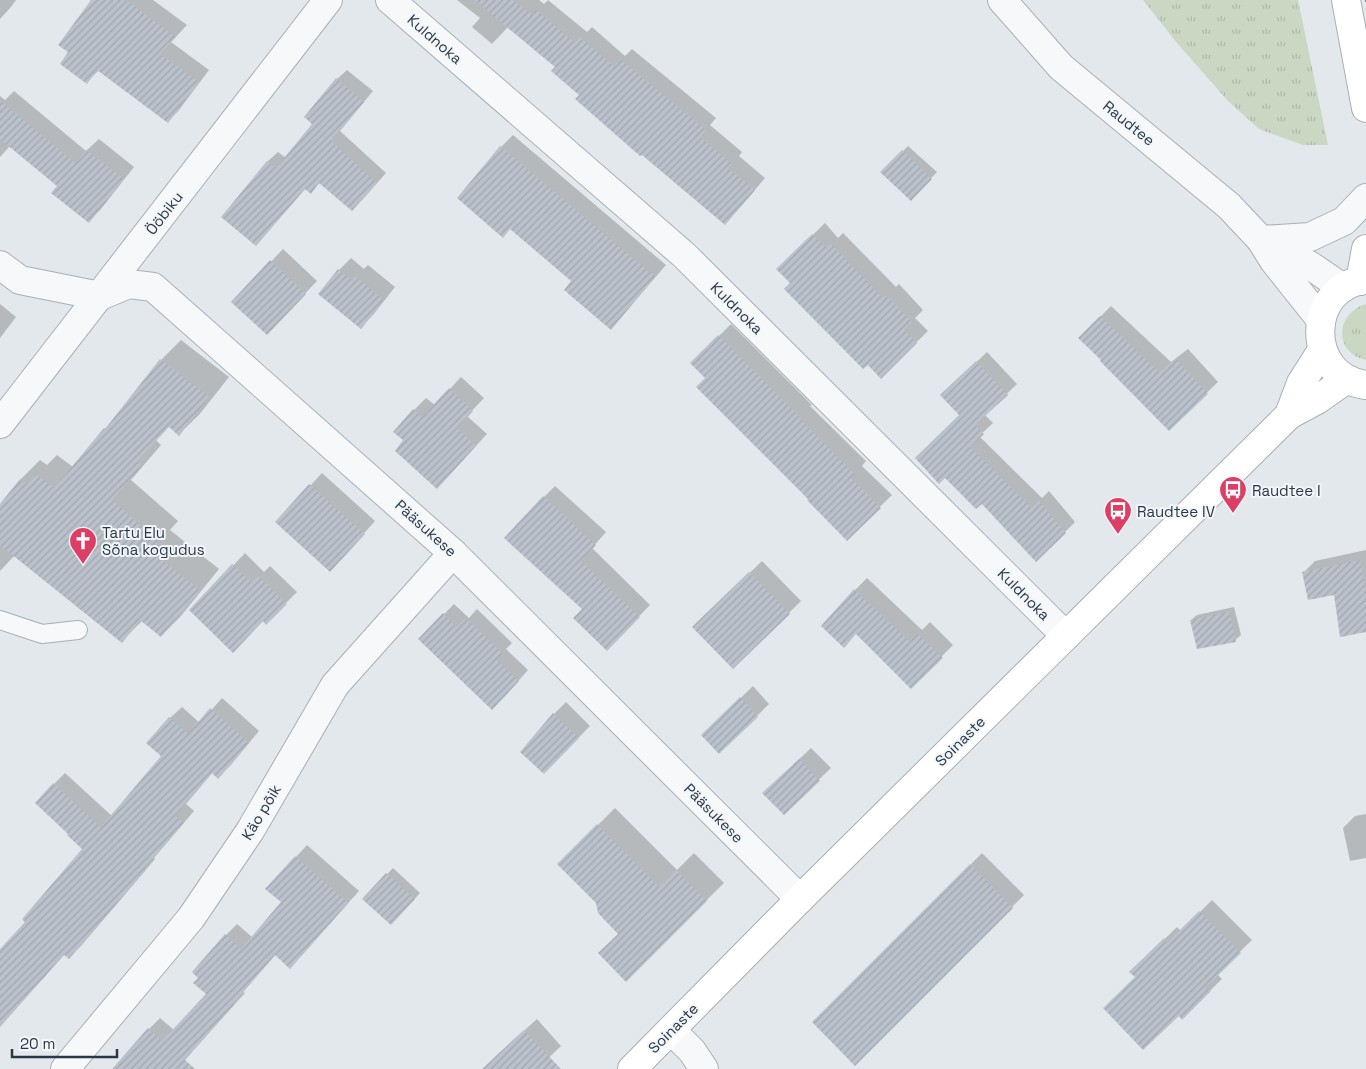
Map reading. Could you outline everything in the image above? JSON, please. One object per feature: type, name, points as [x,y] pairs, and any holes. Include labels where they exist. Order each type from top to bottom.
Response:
[{"type":"street","name":"Ööbiku","points":[[0,424],[328,0]]},
{"type":"street","name":"Kuldnoka","points":[[390,0],[684,255],[1066,636]]},
{"type":"street","name":"Raudtee","points":[[1002,0],[1061,67],[1229,206],[1261,240],[1274,261],[1321,320]]},
{"type":"street","points":[[1346,0],[1366,108]]},
{"type":"street","points":[[1261,240],[1310,237],[1344,221],[1366,198]]},
{"type":"street","name":"Raudtee","points":[[1261,240],[1311,266],[1356,283]]},
{"type":"street","points":[[1357,382],[1336,372],[1328,362],[1322,350],[1321,320],[1333,297],[1356,283],[1366,250]]},
{"type":"street","points":[[0,265],[20,280],[100,296]]},
{"type":"street","name":"Pääsukese","points":[[100,296],[129,284],[153,287],[453,552],[800,899]]},
{"type":"street","name":"Soinaste","points":[[1289,415],[1301,383],[1322,350]]},
{"type":"street","name":"Soinaste","points":[[632,1069],[800,899],[1289,415],[1357,382]]},
{"type":"street","name":"Käo põik","points":[[65,1069],[191,918],[250,832],[335,685],[453,552]]},
{"type":"street","points":[[671,1030],[692,1051],[704,1069]]},
{"type":"lane","points":[[0,620],[42,634],[78,630]]},
{"type":"green space","points":[[1143,0],[1298,0],[1328,145],[1303,145],[1259,129],[1228,101],[1177,43]]},
{"type":"green space","points":[[1366,304],[1366,360],[1355,356],[1348,350],[1343,342],[1342,333],[1348,316]]},
{"type":"building","points":[[91,0],[126,0],[176,37],[160,54],[199,82],[168,123],[97,70],[87,84],[60,64],[68,52],[58,45]]},
{"type":"building","points":[[474,0],[513,0],[533,15],[536,10],[575,43],[580,37],[614,66],[620,59],[706,130],[700,137],[732,164],[728,168],[755,190],[725,225],[642,155],[640,156],[575,99],[579,95],[551,71],[555,67]]},
{"type":"building","points":[[336,78],[364,102],[331,141],[377,183],[352,211],[319,183],[311,194],[305,189],[256,246],[221,217],[267,161],[276,168],[312,124],[304,117]]},
{"type":"building","points":[[0,100],[75,163],[86,150],[124,179],[89,223],[51,193],[57,186],[0,139]]},
{"type":"building","points":[[500,146],[655,277],[611,330],[564,290],[571,281],[510,229],[503,238],[457,198]]},
{"type":"building","points":[[902,150],[932,179],[911,201],[880,172]]},
{"type":"building","points":[[812,234],[826,248],[831,244],[883,298],[886,295],[912,322],[904,330],[917,343],[881,379],[868,365],[863,369],[784,289],[790,283],[776,269]]},
{"type":"building","points":[[270,260],[306,294],[267,335],[231,302]]},
{"type":"building","points":[[338,269],[352,281],[355,276],[384,300],[361,329],[318,294]]},
{"type":"building","points":[[1100,316],[1159,372],[1176,359],[1208,394],[1169,431],[1078,338]]},
{"type":"building","points":[[718,335],[855,474],[851,478],[881,508],[847,541],[808,499],[696,387],[705,378],[690,363]]},
{"type":"building","points":[[160,359],[209,397],[179,436],[169,427],[137,461],[142,466],[112,500],[159,542],[151,551],[200,590],[161,637],[140,620],[122,643],[0,545],[0,504],[20,479],[28,485],[36,474],[54,488],[105,429]]},
{"type":"building","points":[[976,361],[1008,395],[975,425],[984,434],[970,447],[1031,507],[1038,500],[1066,533],[1036,562],[982,504],[976,509],[945,478],[939,484],[915,458],[959,415],[940,395]]},
{"type":"building","points":[[449,388],[473,411],[457,428],[476,446],[437,489],[395,451],[403,440],[393,432],[413,409],[422,417]]},
{"type":"building","points":[[309,484],[365,534],[330,572],[275,522]]},
{"type":"building","points":[[543,496],[596,545],[581,561],[640,617],[607,651],[573,618],[582,609],[504,538]]},
{"type":"building","points":[[1360,560],[1366,591],[1366,632],[1340,637],[1334,595],[1308,600],[1302,572]]},
{"type":"building","points":[[232,564],[252,583],[258,576],[287,604],[266,625],[263,621],[233,653],[189,610]]},
{"type":"building","points":[[749,572],[790,614],[733,669],[692,627]]},
{"type":"building","points":[[854,589],[909,641],[917,633],[943,658],[911,689],[856,634],[844,648],[821,626]]},
{"type":"building","points":[[1229,612],[1236,642],[1197,649],[1190,620]]},
{"type":"building","points":[[443,613],[457,627],[466,618],[503,654],[497,660],[519,681],[492,710],[418,639]]},
{"type":"building","points":[[740,697],[758,717],[719,754],[701,735]]},
{"type":"building","points":[[210,708],[249,743],[218,779],[212,773],[175,816],[184,823],[143,870],[145,871],[69,959],[64,955],[0,1027],[0,949],[25,922],[22,919],[82,849],[35,803],[53,783],[101,827],[161,756],[146,743],[169,717],[188,734]]},
{"type":"building","points":[[553,713],[579,738],[544,774],[520,752]]},
{"type":"building","points":[[799,759],[820,781],[784,815],[762,793]]},
{"type":"building","points":[[597,824],[659,887],[676,870],[707,901],[626,982],[598,953],[618,934],[598,913],[596,903],[557,864]]},
{"type":"building","points":[[295,856],[348,903],[290,969],[275,955],[185,1060],[195,1069],[112,1069],[148,1028],[162,1041],[206,994],[193,983],[198,978],[192,972],[225,934],[241,949],[281,902],[265,889]]},
{"type":"building","points":[[970,864],[1013,908],[855,1066],[812,1022]]},
{"type":"building","points":[[386,873],[415,899],[391,925],[362,899]]},
{"type":"building","points":[[1199,911],[1241,953],[1206,987],[1211,991],[1182,1020],[1179,1016],[1143,1050],[1103,1008],[1135,977],[1129,972],[1164,938],[1168,942]]},
{"type":"building","points":[[524,1030],[561,1069],[482,1069]]},
{"type":"place","name":"Raudtee I","points":[[1233,514]]},
{"type":"place","name":"Raudtee IV","points":[[1118,535]]},
{"type":"place","name":"Tartu Elu Sõna kogudus","points":[[83,565]]}]
